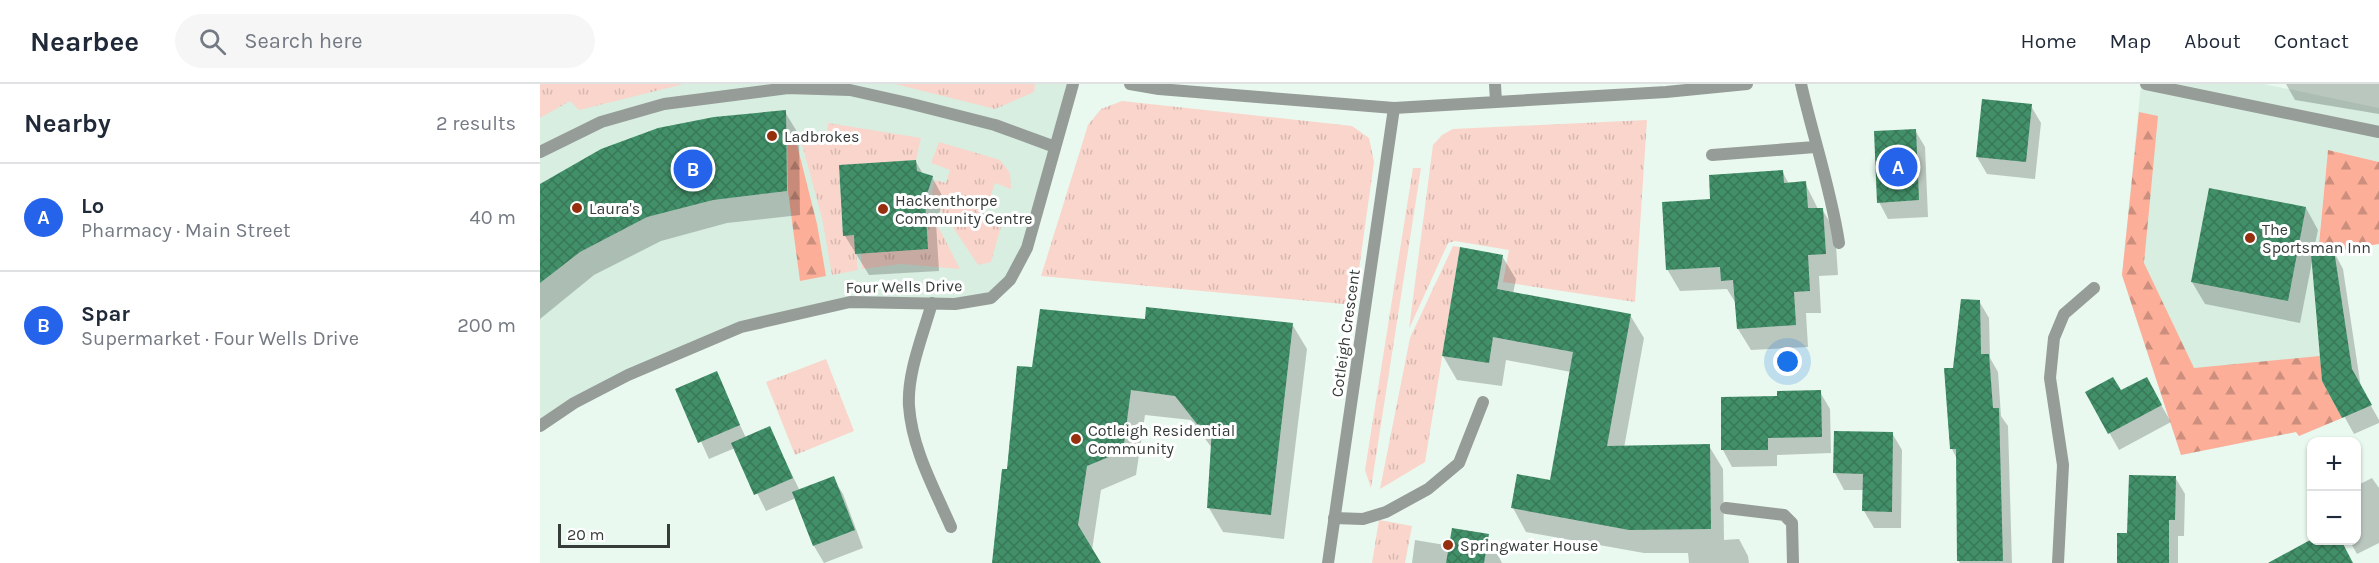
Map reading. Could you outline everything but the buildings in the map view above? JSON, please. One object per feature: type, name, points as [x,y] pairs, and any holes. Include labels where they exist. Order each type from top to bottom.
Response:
[{"type":"street","name":"Four Wells Drive","points":[[540,426],[574,403],[628,375],[741,327],[850,302],[955,304],[991,298],[1010,280],[1026,248],[1073,84]]},
{"type":"street","points":[[1130,84],[1159,89],[1394,108],[1747,84]]},
{"type":"street","points":[[1495,84],[1496,102]]},
{"type":"street","points":[[1801,84],[1815,147],[1832,197],[1839,243]]},
{"type":"street","points":[[2146,84],[2379,132]]},
{"type":"street","points":[[540,152],[601,122],[664,104],[788,88],[850,90],[995,125],[1054,147]]},
{"type":"street","name":"Cotleigh Crescent","points":[[1328,563],[1394,108]]},
{"type":"street","points":[[1712,155],[1815,147]]},
{"type":"street","points":[[2058,563],[2063,465],[2050,378],[2054,338],[2064,314],[2094,288]]},
{"type":"street","points":[[932,303],[915,362],[909,405],[916,446],[951,527]]},
{"type":"street","points":[[1334,518],[1363,519],[1386,512],[1428,489],[1460,463],[1483,402]]},
{"type":"street","points":[[1726,508],[1784,515],[1792,524],[1793,563]]},
{"type":"shaded area","points":[[540,84],[1073,84],[1027,248],[991,298],[850,302],[687,349],[540,426]]},
{"type":"shaded area","points":[[2141,84],[2264,84],[2379,108],[2379,162],[2328,150],[2314,293],[2322,381],[2342,418],[2299,436],[2296,432],[2181,455],[2122,275]]},
{"type":"green space","points":[[540,84],[684,84],[579,110],[570,101],[540,118]]},
{"type":"green space","points":[[895,84],[1035,84],[1034,92],[995,109]]},
{"type":"green space","points":[[1122,101],[1352,126],[1369,138],[1374,162],[1354,305],[1041,276],[1088,125],[1101,109]]},
{"type":"green space","points":[[2139,112],[2158,116],[2144,263],[2194,368],[2320,356],[2322,381],[2342,418],[2299,436],[2296,432],[2181,455],[2122,275]]},
{"type":"green space","points":[[1647,120],[1635,302],[1503,282],[1509,250],[1455,241],[1448,243],[1409,329],[1433,145],[1442,135],[1453,129]]},
{"type":"green space","points":[[828,123],[921,138],[916,160],[839,166],[843,236],[854,235],[858,270],[832,275],[822,218],[800,137],[827,137]]},
{"type":"green space","points":[[795,137],[817,224],[826,276],[800,281],[788,191],[787,140]]},
{"type":"green space","points":[[939,142],[1000,160],[1010,173],[1011,189],[995,183],[983,217],[1002,223],[991,262],[978,265],[935,204],[932,192],[935,180],[946,183],[950,170],[931,163]]},
{"type":"green space","points":[[2328,150],[2379,162],[2379,244],[2318,254]]},
{"type":"green space","points":[[1413,168],[1421,168],[1371,488],[1365,470]]},
{"type":"green space","points":[[926,218],[940,230],[960,269],[901,264],[862,269],[861,253],[927,249]]},
{"type":"green space","points":[[1453,246],[1460,247],[1425,462],[1380,489],[1410,338]]},
{"type":"green space","points":[[826,359],[854,431],[795,455],[766,382]]},
{"type":"green space","points":[[1379,520],[1412,526],[1405,563],[1372,563]]},
{"type":"place","name":"Ladbrokes","points":[[772,136]]},
{"type":"place","name":"Lo","points":[[1898,167]]},
{"type":"place","name":"Spar","points":[[693,169]]},
{"type":"place","name":"Laura's","points":[[577,208]]},
{"type":"place","name":"Hackenthorpe Community Centre","points":[[883,209]]},
{"type":"place","name":"The Sportsman Inn","points":[[2250,238]]},
{"type":"place","name":"Cotleigh Residential Community","points":[[1076,439]]},
{"type":"place","name":"Springwater House","points":[[1448,545]]}]
